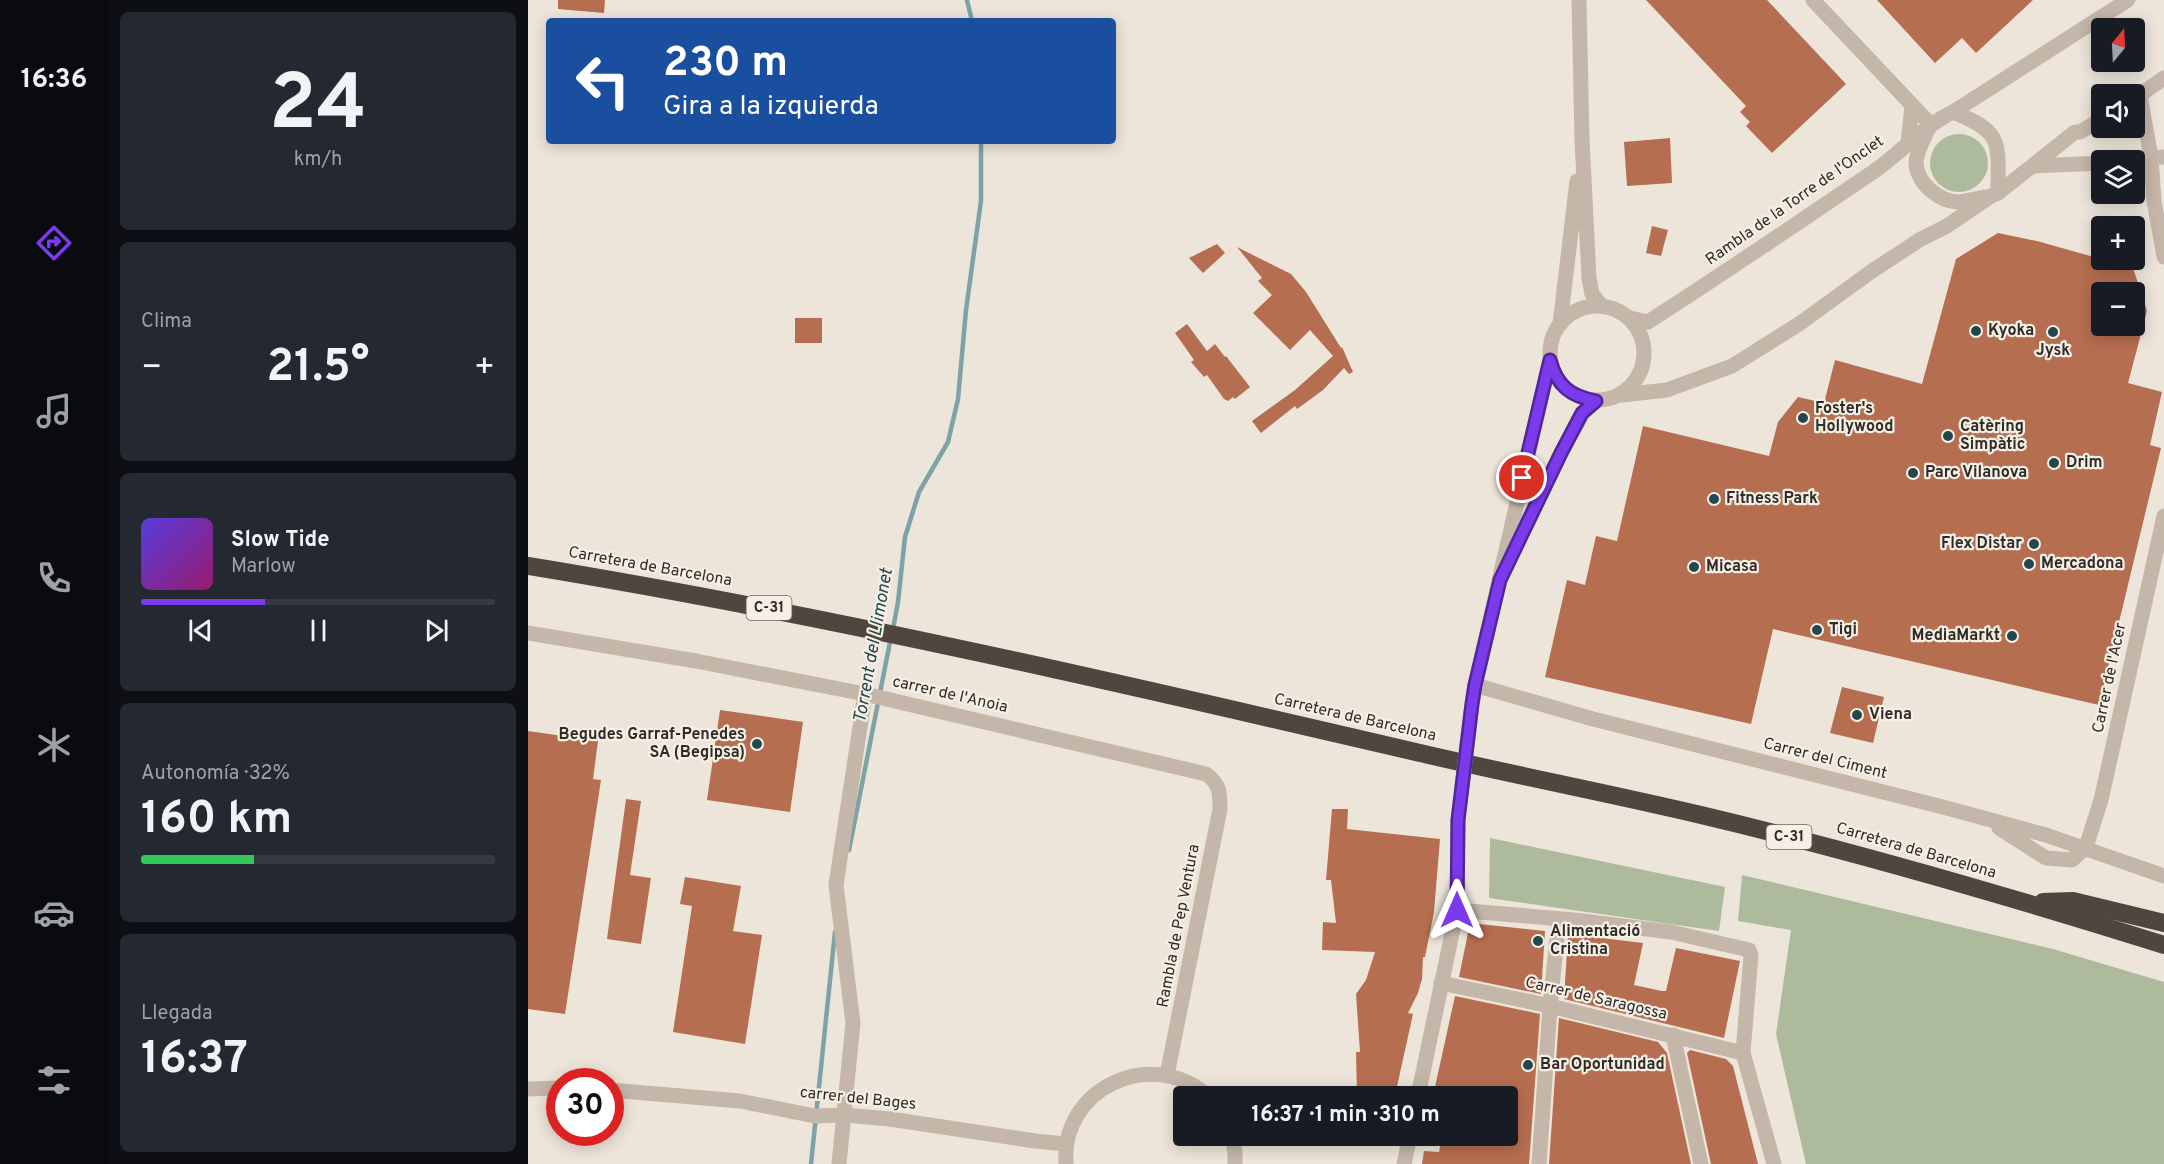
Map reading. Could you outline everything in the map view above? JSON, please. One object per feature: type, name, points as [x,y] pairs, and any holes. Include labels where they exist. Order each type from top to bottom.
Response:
[{"type":"highway","name":"Carretera de Barcelona","points":[[528,566],[799,613],[1007,658],[1522,778],[1698,815],[1884,862],[2030,903],[2164,945]]},
{"type":"highway","points":[[2030,903],[2073,901],[2164,923]]},
{"type":"street","points":[[1579,0],[1582,140],[1589,278],[1592,294],[1601,305]]},
{"type":"street","points":[[1813,0],[1930,124],[1916,161],[1919,177],[1929,190],[1942,198],[1958,202],[1994,194]]},
{"type":"street","name":"Rambla de la Torre de l'Onclet","points":[[1630,318],[1648,322],[1777,239],[1888,162],[1930,124],[1953,112],[2128,0]]},
{"type":"street","points":[[2145,92],[2164,78]]},
{"type":"street","points":[[1908,143],[1912,106]]},
{"type":"street","points":[[1953,112],[1977,121],[1993,138],[1998,149],[1994,194]]},
{"type":"street","points":[[2145,120],[2158,157],[2154,201],[2164,257]]},
{"type":"street","points":[[1550,360],[1559,382],[1570,393],[1596,401],[1613,399],[1622,395],[1667,390],[1732,366],[1799,324],[1921,239],[1947,226],[1994,194],[2075,132],[2080,132],[2091,126]]},
{"type":"street","points":[[1420,1086],[1457,910],[1458,820],[1475,685],[1550,360],[1552,339],[1560,324],[1582,140]]},
{"type":"street","points":[[2033,166],[2091,163]]},
{"type":"street","points":[[1560,324],[1574,312],[1586,307],[1601,305],[1615,309],[1630,318],[1642,338],[1645,357],[1643,369],[1634,384],[1622,395]]},
{"type":"street","points":[[1500,580],[1582,413],[1596,401]]},
{"type":"street","name":"Carrer de l'Acer","points":[[2086,847],[2101,800],[2164,516]]},
{"type":"street","name":"carrer de l'Anoia","points":[[528,633],[696,661],[865,694],[1206,774],[1216,784]]},
{"type":"street","name":"Carrer del Ciment","points":[[1475,685],[1604,722],[1987,819],[2086,847],[2129,865],[2164,876]]},
{"type":"street","points":[[839,1164],[853,1023],[836,885],[865,694]]},
{"type":"street","name":"Rambla de Pep Ventura","points":[[1167,1075],[1220,809],[1220,790],[1216,784]]},
{"type":"street","points":[[1987,819],[2046,858],[2072,860],[2086,847]]},
{"type":"street","points":[[1457,910],[1671,932],[1749,950],[1751,955],[1743,1053],[1774,1164]]},
{"type":"street","points":[[1539,1164],[1550,1006],[1559,919]]},
{"type":"street","name":"Carrer de Saragossa","points":[[1440,983],[1550,1006],[1743,1053]]},
{"type":"street","points":[[1672,1035],[1701,1164]]},
{"type":"street","points":[[1066,1164],[1066,1144],[1070,1129],[1088,1101],[1102,1089],[1138,1074],[1167,1075],[1192,1086]]},
{"type":"street","points":[[528,1089],[546,1088]]},
{"type":"street","name":"carrer del Bages","points":[[624,1091],[740,1101],[815,1116],[845,1114],[890,1119],[1066,1144]]},
{"type":"street","points":[[1233,1146],[1235,1164]]},
{"type":"street","points":[[1404,1164],[1408,1146]]},
{"type":"green space","points":[[1959,134],[1970,136],[1983,147],[1988,163],[1986,174],[1975,187],[1959,192],[1948,190],[1935,179],[1930,163],[1932,152],[1943,139]]},
{"type":"green space","points":[[1490,838],[1725,887],[1719,931],[1489,898]]},
{"type":"green space","points":[[1742,875],[2053,949],[2164,982],[2164,1164],[1806,1164],[1776,1034],[1791,930],[1738,921]]},
{"type":"building","points":[[558,0],[605,0],[604,13],[558,9]]},
{"type":"building","points":[[1646,0],[1767,0],[1846,84],[1772,153],[1746,126],[1750,122],[1740,112],[1746,106]]},
{"type":"building","points":[[1877,0],[2033,0],[1976,53],[1962,38],[1935,63]]},
{"type":"building","points":[[1670,138],[1672,183],[1627,186],[1624,142]]},
{"type":"building","points":[[1652,226],[1668,230],[1661,256],[1646,253]]},
{"type":"building","points":[[1998,233],[2091,256],[2091,270],[2134,270],[2138,282],[2091,282],[2091,336],[2140,336],[2128,383],[2162,392],[2150,445],[2161,448],[2099,705],[1773,629],[1751,724],[1545,677],[1567,580],[1585,585],[1596,536],[1617,541],[1643,426],[1769,456],[1778,422],[1798,397],[1824,403],[1835,360],[1922,384],[1956,259]]},
{"type":"building","points":[[1217,244],[1225,253],[1203,273],[1189,258]]},
{"type":"building","points":[[1237,247],[1291,274],[1306,292],[1342,347],[1353,372],[1349,374],[1344,368],[1323,390],[1297,409],[1295,406],[1261,433],[1252,421],[1295,390],[1333,356],[1310,330],[1290,350],[1253,313],[1272,295],[1258,281],[1262,278]]},
{"type":"building","points":[[795,318],[822,318],[822,343],[795,343]]},
{"type":"building","points":[[1187,324],[1207,351],[1215,344],[1250,387],[1235,399],[1233,397],[1228,401],[1224,399],[1207,375],[1204,377],[1191,362],[1194,360],[1175,333]]},
{"type":"building","name":"Viena","points":[[1842,687],[1884,697],[1873,743],[1830,733]]},
{"type":"building","name":"Begudes Garraf-Penedes SA (Begipsa)","points":[[720,710],[803,722],[790,812],[707,800]]},
{"type":"building","points":[[528,731],[598,741],[593,779],[601,780],[565,1014],[528,1009]]},
{"type":"building","points":[[626,799],[641,801],[630,875],[651,878],[641,944],[607,939]]},
{"type":"building","points":[[1332,809],[1348,809],[1347,829],[1440,839],[1434,912],[1425,957],[1423,957],[1422,979],[1408,1013],[1413,1014],[1397,1086],[1357,1086],[1356,1052],[1360,1052],[1356,994],[1366,980],[1375,952],[1322,950],[1323,922],[1336,923],[1331,880],[1326,880]]},
{"type":"building","points":[[685,877],[741,886],[733,931],[762,935],[745,1044],[673,1032],[692,906],[680,904]]},
{"type":"building","points":[[1470,923],[1545,931],[1541,994],[1459,977]]},
{"type":"building","points":[[1568,934],[1643,943],[1634,985],[1662,991],[1666,991],[1676,948],[1740,961],[1724,1038],[1564,999]]},
{"type":"building","points":[[1455,996],[1540,1014],[1529,1164],[1422,1164],[1424,1151],[1439,1152],[1440,1146],[1518,1146],[1518,1086],[1435,1086]]},
{"type":"building","points":[[1559,1018],[1658,1042],[1667,1053],[1691,1164],[1549,1164]]},
{"type":"building","points":[[1690,1050],[1726,1059],[1733,1066],[1758,1164],[1711,1164],[1687,1053]]},
{"type":"waterway","name":"Torrent del Llimonet","points":[[967,0],[971,18]]},
{"type":"waterway","name":"Torrent del Llimonet","points":[[893,629],[905,537],[919,492],[948,442],[958,399],[966,310],[981,201],[981,144]]},
{"type":"waterway","name":"Torrent del Llimonet","points":[[849,850],[891,637]]},
{"type":"waterway","name":"Torrent del Llimonet","points":[[811,1164],[835,932]]},
{"type":"place","name":"Kyoka","points":[[1976,331]]},
{"type":"place","name":"Jysk","points":[[2053,332]]},
{"type":"place","name":"Foster's Hollywood","points":[[1803,418]]},
{"type":"place","name":"Catèring Simpàtic","points":[[1948,436]]},
{"type":"place","name":"Drim","points":[[2054,463]]},
{"type":"place","name":"Parc Vilanova","points":[[1913,473]]},
{"type":"place","name":"Fitness Park","points":[[1714,499]]},
{"type":"place","name":"Flex Distar","points":[[2034,544]]},
{"type":"place","name":"Mercadona","points":[[2029,564]]},
{"type":"place","name":"Micasa","points":[[1694,567]]},
{"type":"place","name":"Tigi","points":[[1817,630]]},
{"type":"place","name":"MediaMarkt","points":[[2012,636]]},
{"type":"place","name":"Viena","points":[[1857,715]]},
{"type":"place","name":"Begudes Garraf-Penedes SA (Begipsa)","points":[[757,744]]},
{"type":"place","name":"Alimentació Cristina","points":[[1538,941]]},
{"type":"place","name":"Bar Oportunidad","points":[[1528,1065]]},
{"type":"route","points":[[1457,910],[1458,820],[1472,704],[1497,588],[1582,413],[1596,401],[1570,393],[1559,382],[1550,360],[1522,478]]}]
